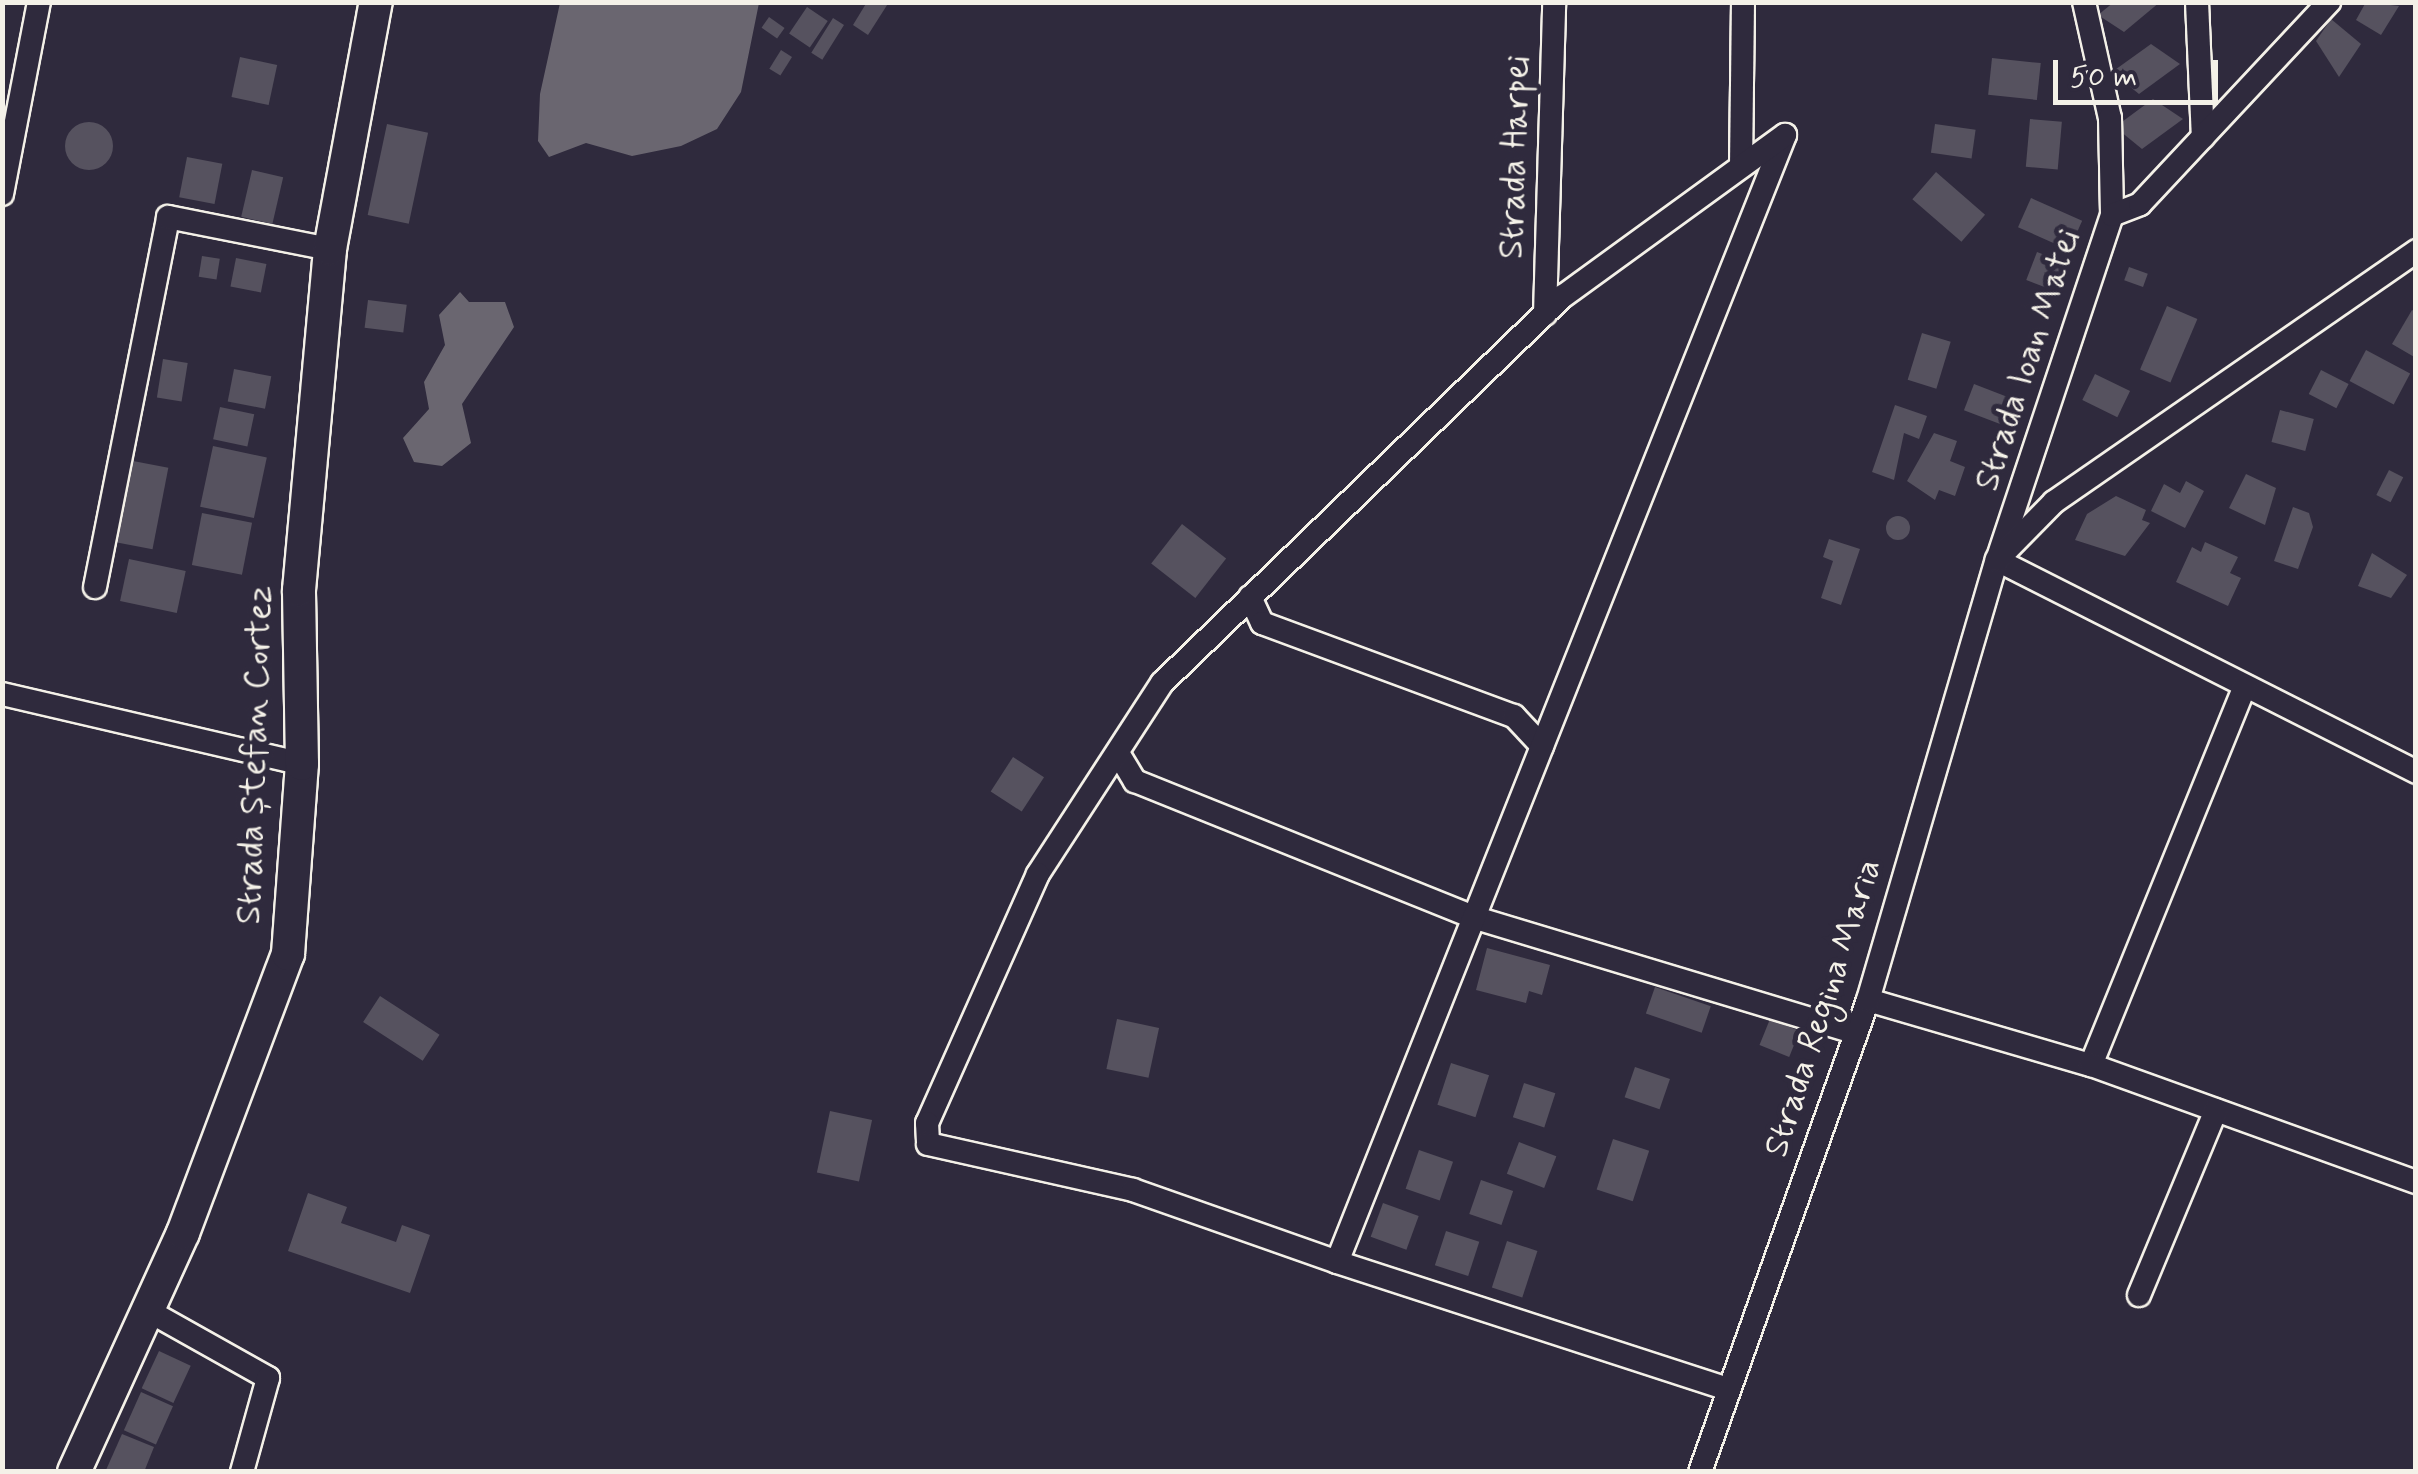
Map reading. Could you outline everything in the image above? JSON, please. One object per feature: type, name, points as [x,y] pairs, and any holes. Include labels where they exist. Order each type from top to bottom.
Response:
[{"type":"street","points":[[2,194],[39,2]]},
{"type":"street","name":"Strada Ștefan Cortez","points":[[74,1472],[272,1013],[288,954],[302,764],[299,590],[330,250],[376,2]]},
{"type":"street","name":"Strada Harpei","points":[[1545,314],[1554,2]]},
{"type":"street","points":[[1741,166],[1743,2]]},
{"type":"street","name":"Strada Ioan Matei","points":[[1998,560],[2112,215],[2110,118],[2084,2]]},
{"type":"street","points":[[2197,2],[2202,137]]},
{"type":"street","points":[[2112,215],[2140,204],[2330,2]]},
{"type":"street","points":[[1337,1262],[1479,919],[1542,746],[1785,135],[1545,314],[1162,683],[993,962],[927,1123],[928,1144],[1133,1190],[1337,1262],[1729,1389]]},
{"type":"street","points":[[95,587],[168,217],[330,250]]},
{"type":"street","name":"Strada Regina Maria","points":[[1700,1472],[1868,1000],[1998,560],[2054,502],[2416,251]]},
{"type":"street","points":[[1998,560],[2416,772]]},
{"type":"street","points":[[1250,597],[1262,623],[1514,716],[1542,746]]},
{"type":"street","points":[[2091,1064],[2245,686]]},
{"type":"street","points":[[2,694],[302,764]]},
{"type":"street","points":[[1118,753],[1135,781],[1479,919],[1856,1034]]},
{"type":"street","points":[[1868,1000],[2091,1064],[2416,1182]]},
{"type":"street","points":[[2139,1294],[2216,1110]]},
{"type":"street","points":[[147,1310],[268,1378],[242,1472]]},
{"type":"shaded area","points":[[560,3],[759,3],[741,92],[717,129],[681,146],[632,156],[586,143],[549,157],[538,141],[540,94]]},
{"type":"shaded area","points":[[460,292],[469,302],[505,302],[514,327],[462,404],[471,443],[442,466],[414,462],[403,438],[429,409],[424,382],[445,345],[439,315]]},
{"type":"building","points":[[867,2],[889,2],[868,35],[853,25]]},
{"type":"building","points":[[2114,2],[2160,2],[2124,32],[2098,15]]},
{"type":"building","points":[[2366,2],[2399,6],[2381,35],[2356,20]]},
{"type":"building","points":[[807,7],[828,21],[810,48],[789,34]]},
{"type":"building","points":[[769,17],[785,28],[777,39],[762,28]]},
{"type":"building","points":[[833,18],[844,25],[822,60],[811,53]]},
{"type":"building","points":[[2331,19],[2361,44],[2339,77],[2316,41]]},
{"type":"building","points":[[2151,44],[2180,64],[2139,94],[2112,72]]},
{"type":"building","points":[[781,50],[792,57],[780,76],[769,69]]},
{"type":"building","points":[[240,57],[277,65],[269,105],[231,97]]},
{"type":"building","points":[[1992,58],[2041,63],[2037,100],[1988,95]]},
{"type":"building","points":[[2153,99],[2183,119],[2142,149],[2115,127]]},
{"type":"building","points":[[2030,119],[2062,122],[2058,170],[2026,167]]},
{"type":"building","points":[[89,122],[106,129],[113,146],[106,163],[89,170],[72,163],[65,146],[72,129]]},
{"type":"building","points":[[387,124],[428,133],[409,224],[368,215]]},
{"type":"building","points":[[1935,124],[1976,130],[1972,158],[1931,153]]},
{"type":"building","points":[[187,157],[222,164],[215,204],[179,197]]},
{"type":"building","points":[[252,170],[283,177],[272,224],[241,217]]},
{"type":"building","points":[[1936,172],[1985,215],[1961,242],[1912,199]]},
{"type":"building","points":[[2031,198],[2082,221],[2069,250],[2018,227]]},
{"type":"building","points":[[2037,252],[2065,263],[2054,291],[2026,280]]},
{"type":"building","points":[[202,256],[220,259],[216,280],[199,277]]},
{"type":"building","points":[[236,258],[266,264],[261,292],[230,286]]},
{"type":"building","points":[[2129,267],[2148,274],[2143,287],[2124,280]]},
{"type":"building","points":[[368,300],[407,305],[403,333],[365,328]]},
{"type":"building","points":[[2167,306],[2197,319],[2170,382],[2140,370]]},
{"type":"building","points":[[2412,310],[2416,312],[2416,358],[2392,344]]},
{"type":"building","points":[[1922,333],[1951,342],[1936,389],[1908,380]]},
{"type":"building","points":[[2366,350],[2410,373],[2394,404],[2350,381]]},
{"type":"building","points":[[163,359],[188,363],[182,401],[157,398]]},
{"type":"building","points":[[234,369],[271,376],[265,409],[228,401]]},
{"type":"building","points":[[2321,370],[2349,384],[2336,408],[2309,394]]},
{"type":"building","points":[[2095,374],[2130,391],[2117,417],[2082,400]]},
{"type":"building","points":[[1974,384],[2016,400],[2006,426],[1964,410]]},
{"type":"building","points":[[1895,405],[1927,416],[1919,439],[1904,433],[1894,480],[1872,472]]},
{"type":"building","points":[[220,407],[254,414],[247,447],[213,439]]},
{"type":"building","points":[[2280,410],[2314,419],[2305,451],[2271,442]]},
{"type":"building","points":[[1934,433],[1957,441],[1950,461],[1965,467],[1955,496],[1939,490],[1935,500],[1907,481]]},
{"type":"building","points":[[213,446],[267,457],[254,518],[200,507]]},
{"type":"building","points":[[133,461],[168,468],[153,549],[117,542]]},
{"type":"building","points":[[2389,470],[2403,477],[2391,502],[2376,495]]},
{"type":"building","points":[[2246,474],[2276,488],[2265,525],[2229,508]]},
{"type":"building","points":[[2186,481],[2204,491],[2185,528],[2151,511],[2164,484],[2180,493]]},
{"type":"building","points":[[2116,496],[2146,510],[2142,520],[2150,523],[2125,556],[2075,540],[2087,514]]},
{"type":"building","points":[[2293,507],[2309,513],[2313,527],[2298,569],[2274,561]]},
{"type":"building","points":[[202,513],[252,523],[242,575],[192,565]]},
{"type":"building","points":[[1898,516],[1907,519],[1907,537],[1898,540],[1889,537],[1886,528],[1889,519]]},
{"type":"building","points":[[1182,524],[1226,558],[1195,598],[1151,563]]},
{"type":"building","points":[[1829,539],[1860,549],[1841,605],[1821,598],[1833,561],[1823,557]]},
{"type":"building","points":[[2205,542],[2238,557],[2230,573],[2241,578],[2228,606],[2176,582],[2192,547],[2201,552]]},
{"type":"building","points":[[2372,553],[2407,575],[2391,598],[2358,586]]},
{"type":"building","points":[[129,559],[186,571],[177,613],[120,601]]},
{"type":"building","points":[[1013,757],[1044,777],[1022,812],[991,791]]},
{"type":"building","points":[[1487,948],[1550,965],[1542,995],[1529,991],[1526,1003],[1476,990]]},
{"type":"building","points":[[1655,987],[1711,1006],[1702,1033],[1646,1013]]},
{"type":"building","points":[[380,996],[440,1035],[423,1061],[363,1022]]},
{"type":"building","points":[[1117,1019],[1159,1028],[1148,1078],[1106,1069]]},
{"type":"building","points":[[1770,1019],[1800,1031],[1789,1057],[1760,1045]]},
{"type":"building","points":[[1451,1063],[1489,1075],[1475,1117],[1437,1105]]},
{"type":"building","points":[[1635,1067],[1670,1079],[1660,1109],[1625,1097]]},
{"type":"building","points":[[1524,1083],[1555,1093],[1544,1127],[1513,1117]]},
{"type":"building","points":[[830,1111],[872,1120],[859,1182],[817,1173]]},
{"type":"building","points":[[1613,1139],[1649,1151],[1633,1201],[1597,1189]]},
{"type":"building","points":[[1519,1142],[1556,1156],[1544,1188],[1507,1174]]},
{"type":"building","points":[[1419,1150],[1453,1162],[1440,1200],[1406,1189]]},
{"type":"building","points":[[1481,1180],[1513,1191],[1501,1225],[1469,1214]]},
{"type":"building","points":[[308,1193],[347,1207],[341,1223],[396,1242],[402,1225],[430,1235],[410,1293],[288,1251]]},
{"type":"building","points":[[1383,1203],[1419,1216],[1406,1250],[1371,1237]]},
{"type":"building","points":[[1446,1231],[1479,1242],[1468,1276],[1435,1265]]},
{"type":"building","points":[[1507,1241],[1537,1251],[1522,1297],[1492,1288]]},
{"type":"building","points":[[159,1351],[191,1366],[173,1403],[142,1388]]},
{"type":"building","points":[[141,1392],[173,1406],[156,1445],[124,1430]]},
{"type":"building","points":[[122,1434],[154,1447],[144,1472],[106,1470]]}]
